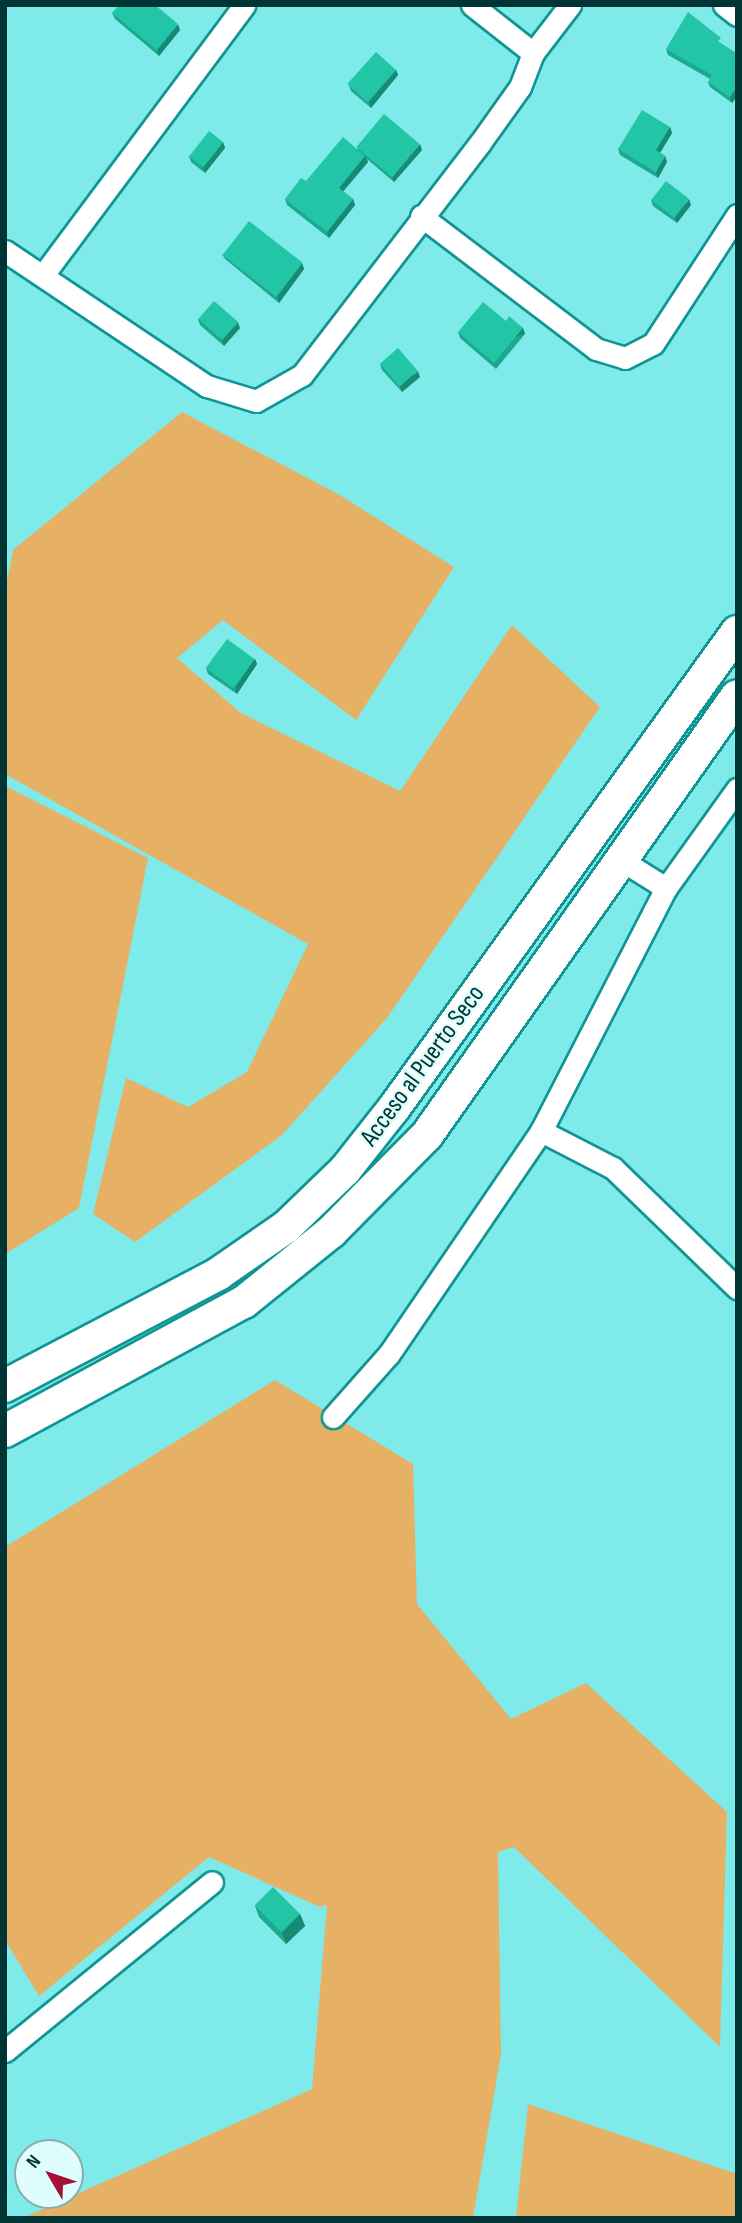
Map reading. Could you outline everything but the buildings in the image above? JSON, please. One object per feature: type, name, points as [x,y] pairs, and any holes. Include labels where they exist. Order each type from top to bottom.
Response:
[{"type":"main road","name":"Acceso al Puerto Seco","points":[[5,1386],[218,1274],[286,1227],[345,1170],[394,1108],[737,632]]},
{"type":"main road","name":"Acceso al Puerto Seco","points":[[5,1431],[244,1302],[331,1232],[427,1135],[737,696]]},
{"type":"street","points":[[43,275],[244,5]]},
{"type":"street","points":[[472,5],[533,53]]},
{"type":"street","points":[[5,251],[206,386],[256,401],[302,375],[520,87],[533,53],[570,5]]},
{"type":"street","points":[[723,5],[737,15]]},
{"type":"street","points":[[421,216],[596,349],[625,358],[653,344],[737,215]]},
{"type":"street","points":[[333,1417],[388,1354],[541,1131],[666,888],[737,789]]},
{"type":"street","points":[[621,860],[666,888]]},
{"type":"street","points":[[541,1131],[612,1168],[737,1288]]},
{"type":"street","points":[[5,2051],[212,1882]]},
{"type":"shaded area","points":[[182,412],[338,494],[454,567],[356,720],[223,620],[177,658],[241,713],[400,791],[512,625],[600,707],[387,1018],[282,1135],[135,1242],[93,1214],[126,1078],[188,1107],[247,1072],[308,944],[5,774],[5,592],[13,550]]},
{"type":"shaded area","points":[[5,786],[148,858],[79,1208],[5,1254]]},
{"type":"shaded area","points":[[275,1380],[413,1464],[417,1604],[511,1719],[586,1683],[727,1812],[720,2047],[514,1847],[498,1852],[501,2054],[473,2218],[23,2218],[43,2209],[84,2209],[84,2191],[312,2089],[327,1905],[320,1907],[209,1857],[39,1996],[5,1940],[5,1547]]},
{"type":"shaded area","points":[[528,2104],[737,2174],[737,2218],[516,2218]]}]
